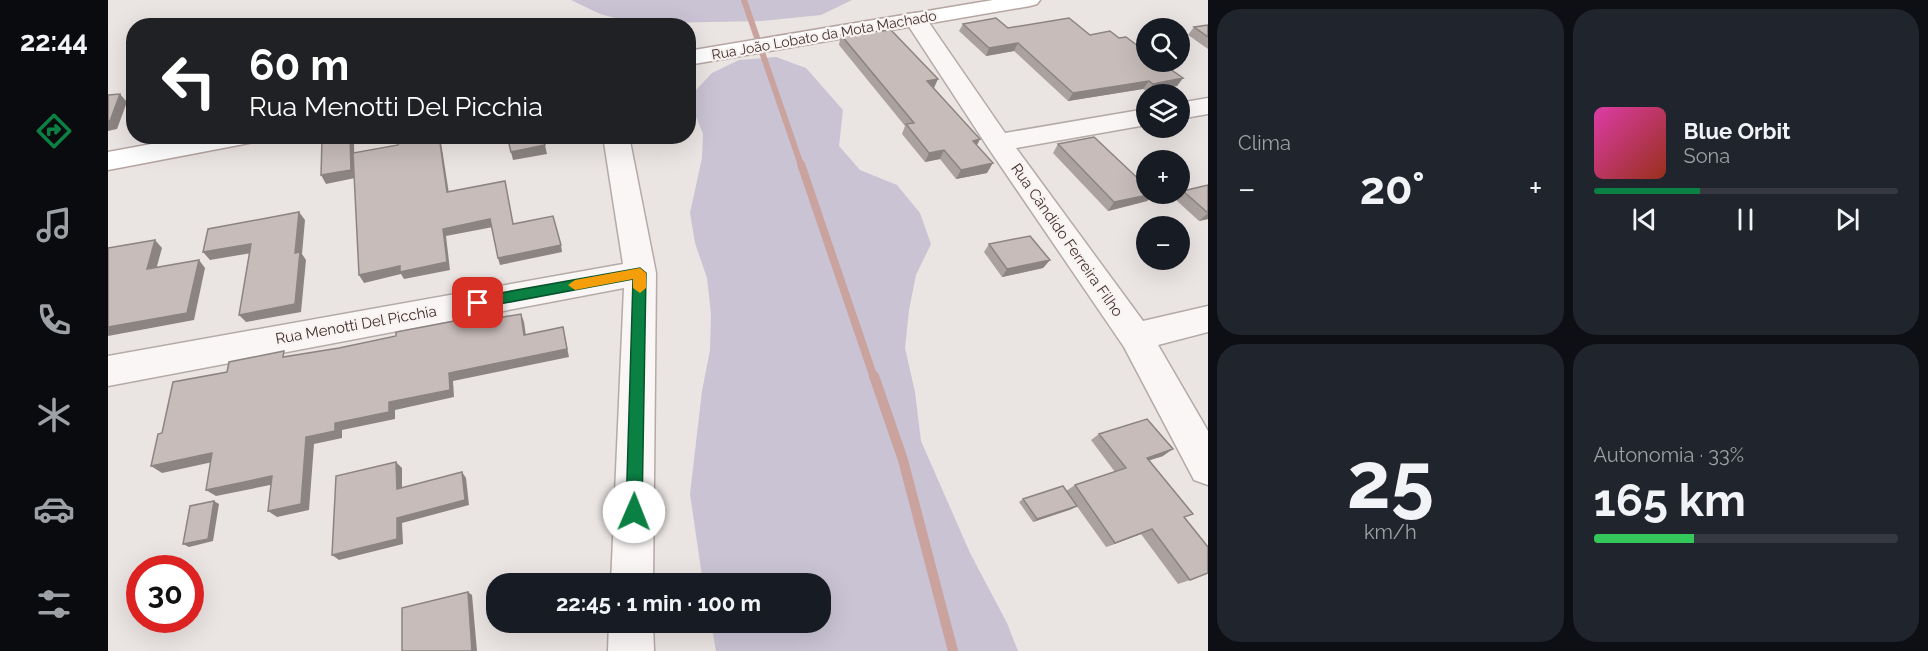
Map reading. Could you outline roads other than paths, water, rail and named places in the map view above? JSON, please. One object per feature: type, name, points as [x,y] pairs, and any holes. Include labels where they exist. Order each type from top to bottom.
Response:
[{"type":"main road","name":"Rua João Lobato da Mota Machado","points":[[696,57],[1030,0]]},
{"type":"main road","points":[[108,161],[200,144]]},
{"type":"street","name":"Rua Cândido Ferreira Filho","points":[[915,19],[998,143],[1136,337],[1208,467]]},
{"type":"street","points":[[1190,109],[1208,106]]},
{"type":"street","points":[[998,143],[1136,119]]},
{"type":"street","points":[[617,144],[640,273],[632,573]]},
{"type":"street","name":"Rua Menotti Del Picchia","points":[[108,371],[640,273]]},
{"type":"street","points":[[1136,337],[1208,319]]},
{"type":"street","points":[[631,633],[631,651]]},
{"type":"waterway","points":[[744,0],[801,165]]},
{"type":"waterway","points":[[801,164],[874,378]]},
{"type":"waterway","points":[[874,376],[903,460],[953,651]]}]
